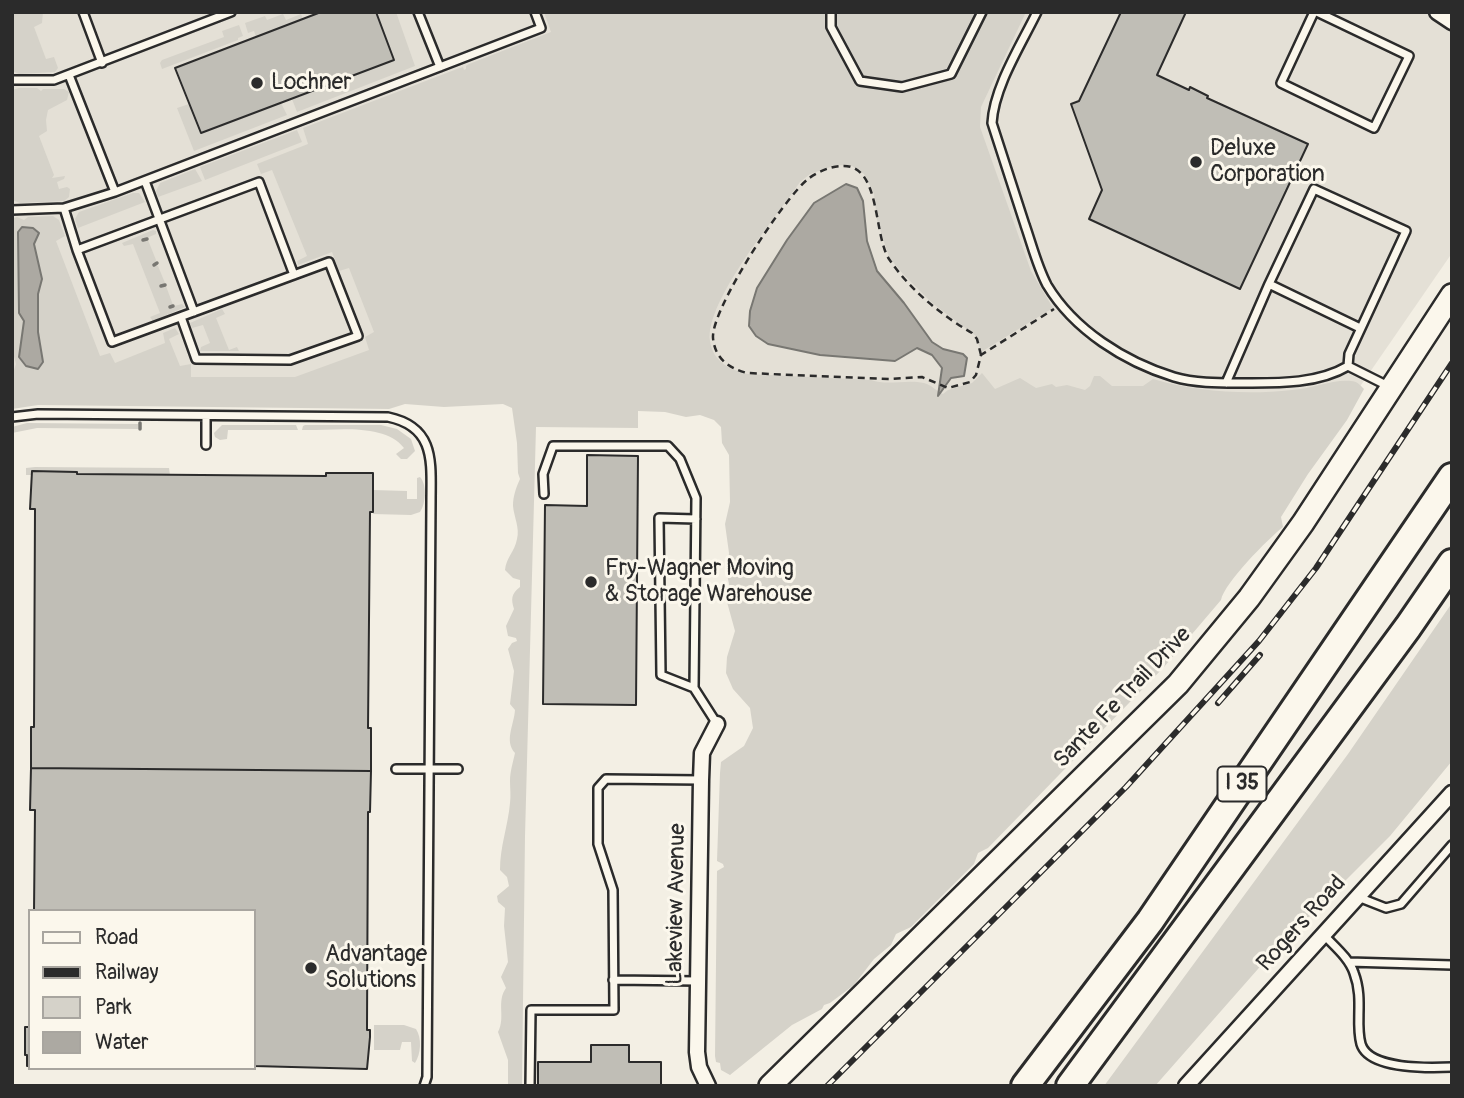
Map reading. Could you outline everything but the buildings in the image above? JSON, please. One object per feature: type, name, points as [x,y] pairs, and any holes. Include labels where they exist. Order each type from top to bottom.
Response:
[{"type":"highway","name":"I 35","points":[[1025,1086],[1150,921],[1452,477]]},
{"type":"highway","name":"I 35","points":[[1070,1086],[1408,627],[1452,563]]},
{"type":"main road","name":"Sante Fe Trail Drive","points":[[770,1086],[1178,684],[1235,616],[1295,534],[1452,295]]},
{"type":"street","points":[[1437,12],[1452,22]]},
{"type":"street","name":"Lakeview Avenue","points":[[708,1086],[699,1067],[697,1052],[701,780],[702,753],[718,724]]},
{"type":"street","name":"Rogers Road","points":[[1186,1086],[1452,793]]},
{"type":"lane","points":[[83,12],[102,63]]},
{"type":"lane","points":[[12,80],[54,80],[231,12]]},
{"type":"lane","points":[[418,12],[440,67]]},
{"type":"lane","points":[[12,211],[64,208],[145,181],[541,28],[536,12]]},
{"type":"lane","points":[[831,12],[831,27],[860,81],[902,87],[951,74],[982,12]]},
{"type":"lane","points":[[1037,12],[999,91],[992,123],[1041,272],[1055,297],[1074,319],[1104,342],[1173,377],[1226,383],[1297,381],[1337,372],[1348,366]]},
{"type":"lane","points":[[1316,12],[1409,56],[1374,128],[1281,83],[1316,12]]},
{"type":"lane","points":[[69,75],[116,192]]},
{"type":"lane","points":[[145,181],[194,312]]},
{"type":"lane","points":[[77,250],[259,182],[294,275]]},
{"type":"lane","points":[[1226,383],[1314,189],[1406,231],[1360,328],[1349,354],[1348,366]]},
{"type":"lane","points":[[64,208],[112,342],[329,262],[358,336],[290,360],[197,359],[181,317]]},
{"type":"lane","points":[[1269,284],[1360,328]]},
{"type":"lane","points":[[1348,366],[1391,387]]},
{"type":"lane","points":[[12,417],[38,414],[388,418],[397,419],[414,429],[427,444],[430,453],[431,501],[427,1077],[424,1086]]},
{"type":"lane","points":[[206,417],[206,445]]},
{"type":"lane","points":[[544,494],[543,474],[553,446],[668,446],[680,458],[696,498],[694,688],[718,724]]},
{"type":"lane","points":[[694,688],[661,675],[659,519],[696,519]]},
{"type":"lane","points":[[396,769],[458,769]]},
{"type":"lane","points":[[530,1086],[531,1010],[614,1010],[613,890],[598,844],[598,788],[606,779],[701,780]]},
{"type":"lane","points":[[1358,897],[1386,908],[1401,904],[1452,845]]},
{"type":"lane","points":[[1324,934],[1349,962],[1355,974],[1360,997],[1360,1042],[1365,1051],[1373,1058],[1393,1065],[1452,1068]]},
{"type":"lane","points":[[1349,962],[1452,965]]},
{"type":"lane","points":[[614,980],[699,981]]},
{"type":"path","points":[[843,166],[862,173],[869,183],[875,217],[888,257],[936,309],[972,333],[980,346],[981,355],[981,365],[970,382],[948,388],[922,377],[890,379],[747,373],[727,365],[719,357],[715,348],[714,323],[736,278],[797,192],[814,174],[843,166]]},
{"type":"path","points":[[981,355],[1054,309]]},
{"type":"shaded area","points":[[12,12],[1452,12],[1452,253],[1350,401],[12,390]]},
{"type":"green space","points":[[12,12],[43,12],[42,23],[34,27],[46,59],[54,57],[58,68],[55,72],[19,74],[12,71]]},
{"type":"green space","points":[[376,12],[396,12],[415,66],[297,112],[292,99],[394,60]]},
{"type":"green space","points":[[544,12],[1026,12],[981,107],[980,127],[1031,271],[1053,308],[981,352],[976,336],[932,303],[889,257],[877,220],[874,194],[864,174],[852,166],[837,165],[810,174],[800,182],[744,259],[719,304],[711,324],[710,341],[719,360],[735,370],[748,374],[917,382],[927,384],[943,394],[972,383],[982,373],[995,389],[1020,378],[1036,388],[1052,384],[1056,387],[1067,385],[1085,390],[1094,376],[1100,376],[1112,386],[1143,386],[1153,379],[1204,390],[1257,392],[1299,389],[1344,381],[1355,382],[1364,389],[1347,420],[1281,517],[1283,527],[1238,572],[1221,600],[1164,667],[988,848],[978,853],[974,864],[911,927],[896,934],[891,945],[874,959],[854,985],[822,1009],[792,1025],[730,1075],[721,1070],[715,1056],[717,871],[724,867],[717,861],[720,773],[721,762],[744,746],[753,728],[750,708],[733,689],[726,673],[727,657],[735,631],[727,602],[729,553],[725,524],[730,502],[729,455],[722,443],[721,427],[714,420],[700,415],[686,417],[665,412],[638,411],[638,428],[536,427],[525,836],[522,1086],[508,1086],[508,1060],[498,1032],[506,988],[501,977],[508,962],[505,908],[498,902],[497,896],[509,886],[507,877],[500,870],[500,861],[515,753],[510,743],[515,710],[510,704],[514,671],[508,649],[517,641],[516,638],[508,636],[506,626],[514,609],[512,597],[520,587],[520,580],[513,578],[505,570],[518,535],[513,502],[520,479],[512,408],[503,404],[444,407],[405,404],[389,409],[38,405],[12,409],[12,376],[16,364],[12,349],[12,219],[17,217],[24,220],[28,217],[53,216],[59,220],[65,236],[56,241],[100,356],[110,353],[115,363],[165,343],[163,333],[175,328],[179,334],[169,339],[180,366],[191,364],[191,377],[295,377],[369,350],[365,337],[374,332],[349,268],[339,271],[332,252],[298,265],[297,261],[307,256],[272,170],[261,174],[257,164],[308,144],[303,128],[457,69],[463,67],[464,70],[469,64],[551,32]],"holes":[[[18,232],[38,236],[34,244],[42,279],[38,294],[38,332],[43,362],[38,369],[30,368],[20,355],[24,320],[18,294]]]},
{"type":"green space","points":[[283,14],[286,20],[301,14],[303,19],[256,37],[254,31],[248,33],[245,23],[265,16],[267,20]]},
{"type":"green space","points":[[239,25],[243,36],[238,40],[162,69],[162,60],[224,37],[222,31]]},
{"type":"green space","points":[[37,88],[41,91],[64,89],[69,92],[67,100],[48,110],[47,131],[39,136],[54,175],[52,178],[65,176],[57,182],[59,189],[70,189],[69,197],[64,201],[20,203],[12,200],[12,90]]},
{"type":"green space","points":[[281,103],[287,115],[194,151],[177,108],[189,104],[201,133]]},
{"type":"green space","points":[[297,130],[302,142],[205,180],[200,167]]},
{"type":"green space","points":[[195,169],[202,181],[158,197],[156,191],[160,183]]},
{"type":"green space","points":[[139,193],[145,202],[78,228],[75,219],[79,212]]},
{"type":"green space","points":[[153,230],[156,234],[142,240],[148,240],[156,260],[154,265],[158,266],[165,283],[161,286],[166,286],[173,305],[170,307],[182,304],[185,307],[153,321],[150,317],[160,313],[133,244],[124,246],[122,243]]},
{"type":"green space","points":[[222,309],[225,314],[216,318],[229,350],[237,347],[239,351],[200,351],[201,347],[210,343],[203,325],[192,328],[190,323]]},
{"type":"green space","points":[[27,423],[138,424],[138,429],[37,428],[12,433],[12,427]]},
{"type":"green space","points":[[222,425],[296,425],[298,430],[228,430],[227,439],[220,440],[214,433]]},
{"type":"green space","points":[[305,425],[381,425],[397,429],[411,439],[415,451],[407,459],[401,459],[396,454],[404,448],[384,434],[357,430],[302,430]]},
{"type":"green space","points":[[26,468],[169,468],[170,475],[26,475]]},
{"type":"green space","points":[[420,477],[425,494],[420,512],[411,515],[373,514],[373,490],[407,491],[407,499],[417,499],[417,478]]},
{"type":"green space","points":[[1452,603],[1452,761],[1390,836],[1265,961],[1155,1086],[1104,1086],[1348,754]]},
{"type":"green space","points":[[374,1025],[404,1025],[416,1029],[420,1046],[415,1063],[412,1061],[411,1042],[402,1042],[400,1050],[374,1050]]},
{"type":"water","points":[[846,184],[857,188],[863,201],[867,241],[877,271],[932,342],[967,358],[964,376],[951,378],[938,396],[942,368],[932,355],[917,348],[895,361],[820,355],[768,344],[756,336],[749,326],[750,311],[757,288],[787,240],[814,203]]},
{"type":"water","points":[[22,227],[33,228],[39,233],[34,244],[42,279],[38,294],[38,332],[43,362],[38,369],[26,366],[19,357],[24,321],[19,313],[18,232]]},
{"type":"waterway","points":[[143,240],[147,239]]},
{"type":"waterway","points":[[161,286],[165,285]]},
{"type":"waterway","points":[[140,423],[140,429]]},
{"type":"railway","points":[[827,1086],[1126,787],[1259,641],[1316,568],[1452,363]]},
{"type":"railway","points":[[1218,703],[1260,655]]},
{"type":"place","name":"Lochner","points":[[257,83]]},
{"type":"place","name":"Deluxe Corporation","points":[[1196,162]]},
{"type":"place","name":"Fry-Wagner Moving & Storage Warehouse","points":[[591,582]]},
{"type":"place","name":"Advantage Solutions","points":[[311,968]]}]
